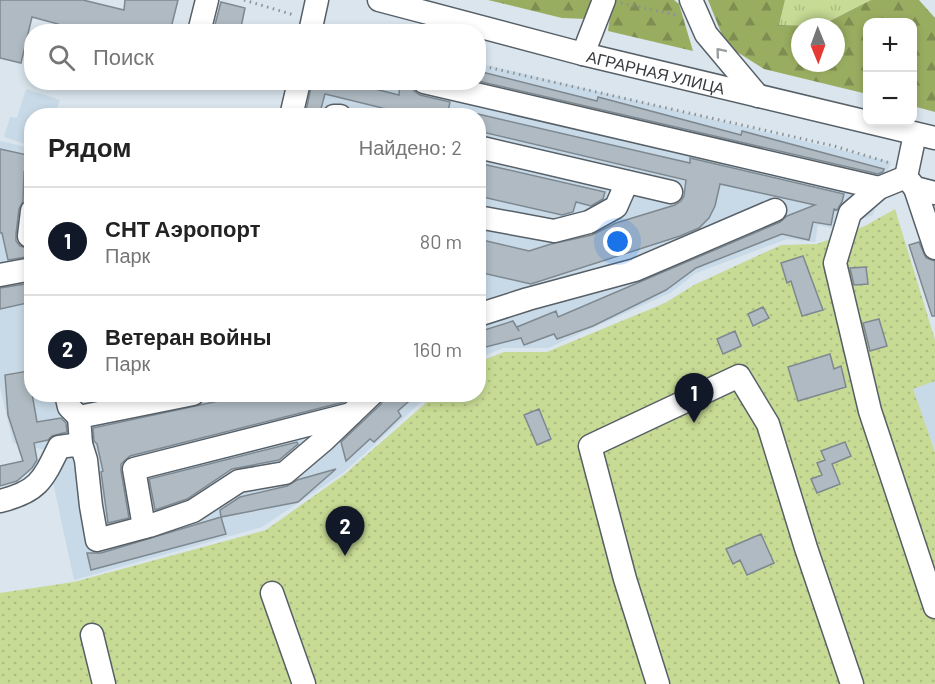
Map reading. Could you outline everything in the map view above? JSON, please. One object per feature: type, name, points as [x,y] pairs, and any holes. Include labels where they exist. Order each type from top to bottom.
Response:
[{"type":"street","points":[[201,24],[207,0]]},
{"type":"street","name":"АГРАРНАЯ УЛИЦА","points":[[379,0],[411,4],[480,24]]},
{"type":"street","points":[[583,54],[611,1]]},
{"type":"street","points":[[696,10],[706,34],[758,96]]},
{"type":"street","name":"АГРАРНАЯ УЛИЦА","points":[[486,26],[583,54],[925,136]]},
{"type":"street","points":[[293,108],[297,90]]},
{"type":"street","points":[[458,90],[879,188],[916,182]]},
{"type":"street","points":[[925,136],[916,182],[935,248]]},
{"type":"street","points":[[486,149],[671,192]]},
{"type":"street","points":[[486,218],[554,231],[589,222],[616,207],[627,182]]},
{"type":"street","points":[[879,188],[850,213],[835,263],[870,411],[935,607]]},
{"type":"street","points":[[486,308],[635,270],[775,210]]},
{"type":"street","points":[[0,275],[24,270]]},
{"type":"street","points":[[658,684],[625,579],[590,446],[739,376],[768,424],[806,548],[852,684]]},
{"type":"street","points":[[68,402],[69,407],[79,417],[81,444],[86,460],[97,540],[193,511],[239,481],[285,473],[364,402]]},
{"type":"street","points":[[79,417],[153,402]]},
{"type":"street","points":[[144,527],[134,469],[352,413]]},
{"type":"street","points":[[0,501],[22,496],[44,477],[59,447],[81,444]]},
{"type":"street","points":[[272,593],[304,684]]},
{"type":"street","points":[[92,636],[104,684]]},
{"type":"path","points":[[244,0],[313,17]]},
{"type":"path","points":[[611,1],[696,10]]},
{"type":"path","points":[[486,67],[834,146],[916,182]]},
{"type":"shaded area","points":[[486,65],[891,162],[873,215],[835,229],[818,225],[815,242],[787,239],[696,273],[670,293],[548,348],[503,348],[486,355],[486,108],[288,108],[292,90],[486,90]]},
{"type":"shaded area","points":[[26,90],[60,100],[57,108],[24,108],[24,144],[4,137],[10,117],[17,118]]},
{"type":"shaded area","points":[[0,141],[24,146],[24,402],[421,402],[343,473],[262,527],[74,580],[46,450],[13,443],[0,387]]},
{"type":"shaded area","points":[[935,381],[935,452],[912,388]]},
{"type":"green space","points":[[488,0],[591,0],[586,19],[562,18]]},
{"type":"green space","points":[[612,0],[674,0],[679,4],[693,51],[608,31]]},
{"type":"green space","points":[[708,0],[785,0],[779,25],[791,25],[791,72],[845,72],[845,18],[836,18],[871,0],[919,0],[935,18],[935,112],[917,107],[917,18],[863,18],[863,93],[764,69],[726,45]]},
{"type":"green space","points":[[785,0],[871,0],[836,18],[791,18],[791,25],[779,25]]},
{"type":"green space","points":[[895,209],[935,340],[935,381],[913,389],[935,452],[935,684],[0,684],[0,593],[74,582],[266,530],[345,474],[427,402],[486,402],[486,359],[504,352],[547,352],[665,303],[694,285],[781,245],[817,244],[865,226]]},
{"type":"building","points":[[0,0],[83,0],[124,10],[125,0],[178,0],[172,24],[58,24],[32,17],[30,24],[24,24],[24,50],[21,63],[0,58]]},
{"type":"building","points":[[221,2],[245,8],[242,24],[215,24]]},
{"type":"building","points":[[486,73],[597,101],[598,97],[741,135],[742,131],[884,169],[878,174],[486,83]]},
{"type":"building","points":[[310,90],[379,90],[399,95],[399,90],[414,90],[420,95],[450,102],[449,108],[382,108],[325,94],[321,108],[307,108]]},
{"type":"building","points":[[486,116],[690,163],[690,158],[844,194],[837,210],[834,209],[831,225],[813,222],[809,240],[782,234],[696,268],[666,290],[593,326],[557,339],[554,334],[524,345],[521,338],[486,347],[486,329],[513,321],[519,331],[517,327],[556,311],[558,317],[815,205],[720,184],[715,206],[709,218],[699,228],[680,236],[531,284],[486,274],[486,241],[529,251],[592,235],[616,223],[675,205],[684,196],[686,180],[486,133]]},
{"type":"building","points":[[0,149],[24,154],[23,201],[19,209],[16,241],[24,247],[24,257],[8,260],[2,233],[0,233]]},
{"type":"building","points":[[486,165],[605,192],[603,199],[591,206],[576,202],[573,212],[562,215],[486,198]]},
{"type":"building","points":[[919,242],[926,258],[935,261],[935,316],[932,316],[909,245]]},
{"type":"building","points":[[803,256],[823,310],[802,316],[791,281],[787,283],[781,263]]},
{"type":"building","points":[[866,267],[868,284],[854,285],[850,268]]},
{"type":"building","points":[[24,284],[24,304],[0,309],[0,288]]},
{"type":"building","points":[[763,307],[769,318],[753,326],[748,314]]},
{"type":"building","points":[[879,319],[887,346],[870,351],[863,323]]},
{"type":"building","points":[[735,331],[741,346],[723,354],[717,339]]},
{"type":"building","points":[[830,354],[834,369],[841,366],[846,387],[798,401],[788,367]]},
{"type":"building","points":[[24,372],[24,402],[33,402],[37,422],[61,418],[66,423],[67,432],[34,443],[37,460],[32,468],[17,481],[0,486],[0,466],[23,461],[8,415],[5,375]]},
{"type":"building","points":[[214,402],[344,402],[130,456],[121,464],[129,518],[108,523],[101,472],[103,471],[97,444],[94,441],[93,428]]},
{"type":"building","points":[[382,402],[408,402],[398,411],[401,416],[374,442],[370,439],[346,461],[341,442]]},
{"type":"building","points":[[539,409],[551,439],[537,445],[524,415]]},
{"type":"building","points":[[297,442],[298,444],[279,460],[232,469],[187,499],[155,510],[149,479]]},
{"type":"building","points":[[845,442],[851,456],[832,464],[840,484],[817,493],[811,479],[822,475],[817,463],[825,460],[821,451]]},
{"type":"building","points":[[336,469],[298,502],[221,517],[220,510],[240,497],[287,486],[297,480]]},
{"type":"building","points":[[221,517],[226,534],[91,570],[87,553],[101,553]]},
{"type":"building","points":[[761,534],[774,563],[747,575],[740,560],[733,564],[726,549]]},
{"type":"place","name":"СНТ Аэропорт","points":[[694,423]]},
{"type":"place","name":"Ветеран войны","points":[[345,556]]}]
